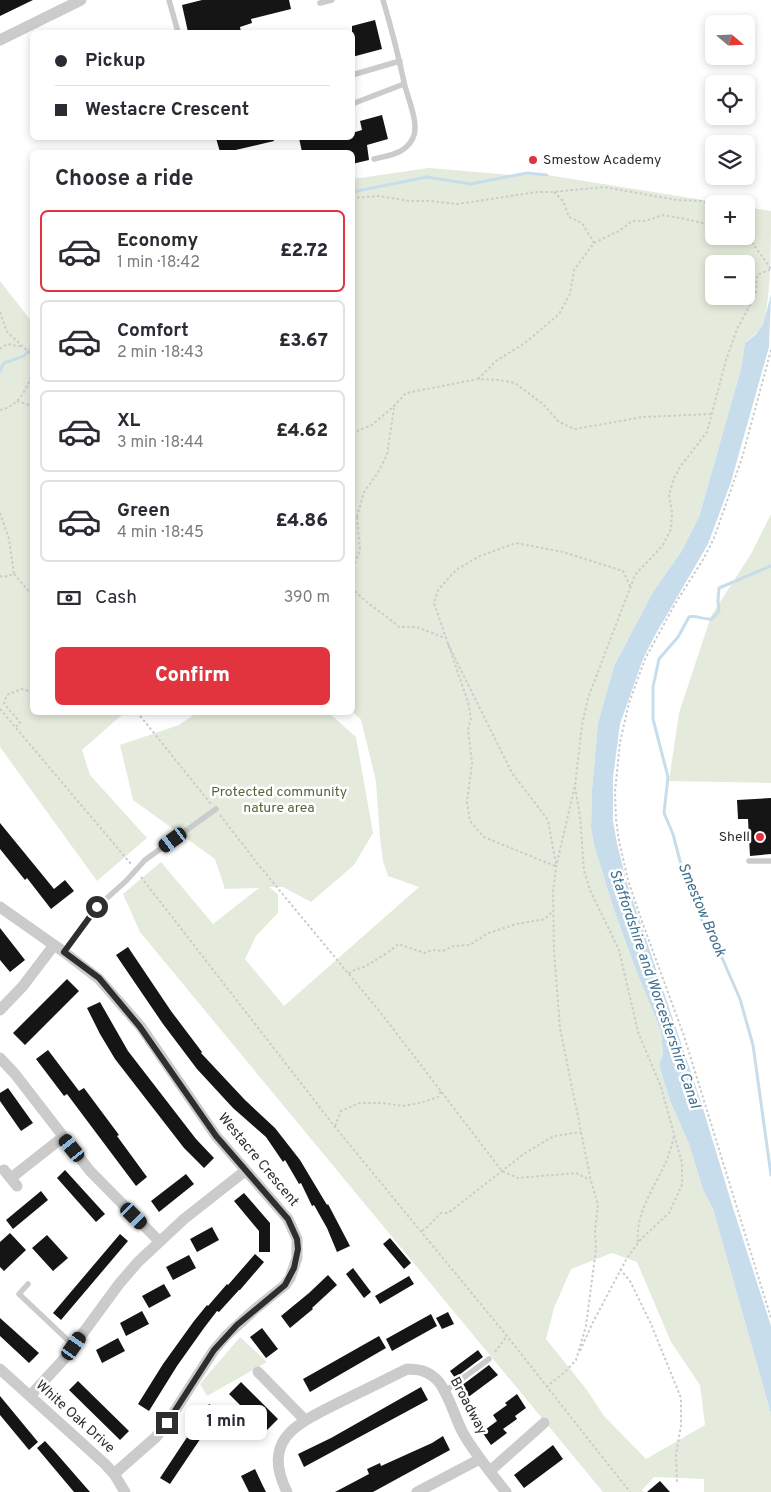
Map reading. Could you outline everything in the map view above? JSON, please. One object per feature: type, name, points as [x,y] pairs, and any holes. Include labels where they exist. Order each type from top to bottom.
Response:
[{"type":"street","points":[[0,40],[81,0]]},
{"type":"street","name":"Westacre Crescent","points":[[0,908],[99,978],[140,1027],[216,1136],[281,1210],[294,1229],[297,1239],[297,1258],[290,1278],[285,1285],[227,1335],[214,1350],[156,1437],[114,1474]]},
{"type":"street","points":[[0,1010],[23,986],[54,945]]},
{"type":"street","points":[[0,1058],[15,1074],[90,1170],[159,1241]]},
{"type":"street","points":[[11,1178],[63,1137]]},
{"type":"street","points":[[30,1396],[74,1346],[119,1284],[159,1241],[245,1171]]},
{"type":"street","name":"White Oak Drive","points":[[0,1369],[105,1464],[114,1474],[125,1492]]},
{"type":"street","name":"Broadway","points":[[287,1492],[279,1476],[277,1456],[289,1432],[305,1420],[407,1369],[426,1371],[440,1382],[464,1434],[480,1459],[506,1492]]},
{"type":"street","points":[[258,1372],[305,1420]]},
{"type":"street","points":[[490,1471],[544,1423]]},
{"type":"street","points":[[417,1492],[480,1459]]},
{"type":"lane","points":[[169,0],[177,30]]},
{"type":"lane","points":[[320,3],[332,0]]},
{"type":"lane","points":[[374,159],[399,153],[408,146],[414,137],[412,110],[383,0]]},
{"type":"lane","points":[[355,74],[400,62]]},
{"type":"lane","points":[[355,103],[404,84]]},
{"type":"lane","points":[[64,952],[97,907],[145,860],[216,809]]},
{"type":"lane","points":[[749,862],[771,861]]},
{"type":"lane","points":[[28,1284],[19,1294],[74,1346]]},
{"type":"lane","points":[[444,1392],[489,1359]]},
{"type":"path","points":[[355,198],[378,196],[409,201],[457,204],[537,192],[604,188],[705,203]]},
{"type":"path","points":[[554,192],[563,200],[569,217],[582,223],[594,243]]},
{"type":"path","points":[[478,380],[496,361],[525,343],[560,314],[570,294],[574,270],[594,243],[619,231],[632,221],[645,221],[663,215],[705,224]]},
{"type":"path","points":[[576,1360],[586,1326],[596,1249],[595,1230],[598,1205],[591,1181],[560,1028],[553,911],[556,867],[575,785],[582,725],[588,698],[636,575],[663,545],[671,529],[672,512],[669,495],[674,478],[706,432],[726,360],[737,329],[756,294],[757,275],[771,269],[753,245]]},
{"type":"path","points":[[0,312],[8,332],[30,353]]},
{"type":"path","points":[[0,349],[7,344],[26,348]]},
{"type":"path","points":[[771,350],[742,458],[714,538],[645,659],[629,703],[620,742],[615,792],[618,834],[628,880],[684,1036],[771,1318]]},
{"type":"path","points":[[0,410],[11,407],[17,401],[24,392],[30,378]]},
{"type":"path","points":[[355,432],[372,425],[406,393],[478,380],[499,380],[515,383],[543,404],[559,422],[575,429],[642,417],[711,414]]},
{"type":"path","points":[[17,401],[30,405]]},
{"type":"path","points":[[355,562],[360,550],[357,517],[364,492],[377,474],[386,454],[394,406]]},
{"type":"path","points":[[0,513],[9,539],[14,574],[30,593]]},
{"type":"path","points":[[556,867],[484,837],[470,821],[467,802],[472,764],[468,730],[471,719],[468,702],[434,603],[438,590],[456,570],[480,556],[516,544],[563,552],[623,570],[631,588]]},
{"type":"path","points":[[0,576],[4,577],[14,574]]},
{"type":"path","points":[[355,590],[399,627],[417,627],[445,637],[512,773],[548,820],[556,867]]},
{"type":"path","points":[[15,728],[20,723],[16,715],[9,711],[4,703],[7,695],[20,689],[30,690]]},
{"type":"path","points":[[0,709],[136,870],[335,1127],[507,1336],[630,1492]]},
{"type":"path","points":[[139,715],[216,809],[261,868],[381,1013],[502,1171],[518,1178],[576,1174],[591,1181]]},
{"type":"path","points":[[546,1387],[565,1372],[576,1360],[626,1258],[638,1242],[669,1213],[682,1185],[682,1162],[661,1087],[638,1032],[619,950],[590,890],[584,871],[580,816],[575,785]]},
{"type":"path","points":[[349,974],[352,970],[364,966],[393,950],[398,944],[425,953],[432,950],[443,951],[453,946],[470,945],[488,933],[545,919],[553,911]]},
{"type":"path","points":[[335,1127],[341,1111],[359,1103],[383,1103],[403,1106],[438,1097],[441,1091]]},
{"type":"path","points":[[422,1232],[441,1213],[447,1213],[452,1210],[525,1153],[554,1136],[581,1132]]},
{"type":"path","points":[[638,1242],[643,1212],[653,1186],[666,1162],[674,1136]]},
{"type":"path","points":[[620,1270],[630,1281],[651,1324],[681,1398],[681,1426],[676,1454],[677,1484]]},
{"type":"path","points":[[489,1359],[507,1336]]},
{"type":"green space","name":"Protected community nature area","points":[[429,168],[512,175],[547,175],[705,200],[705,245],[755,245],[755,208],[771,211],[771,253],[764,323],[745,343],[741,369],[699,517],[681,552],[653,592],[614,666],[598,723],[592,790],[591,828],[594,845],[614,910],[661,1031],[663,1054],[659,1065],[670,1101],[689,1144],[703,1190],[713,1209],[771,1414],[771,1492],[704,1492],[704,1479],[654,1477],[642,1490],[644,1492],[603,1492],[140,932],[123,894],[161,862],[213,924],[259,888],[225,889],[215,859],[133,800],[120,745],[179,725],[194,715],[331,715],[356,737],[373,833],[354,865],[311,902],[283,887],[269,887],[278,894],[278,913],[256,936],[245,959],[284,1006],[419,887],[388,876],[383,861],[380,838],[376,781],[361,720],[355,714],[355,179]],"holes":[[[612,1253],[637,1262],[671,1342],[700,1385],[705,1425],[646,1459],[604,1416],[587,1390],[546,1339],[554,1308],[571,1269]]]},
{"type":"green space","points":[[0,281],[30,319],[30,715],[122,715],[82,750],[90,775],[147,838],[97,881],[0,747]]},
{"type":"green space","points":[[771,514],[771,783],[669,781],[679,713],[711,616],[751,554]]},
{"type":"green space","points":[[240,1337],[267,1362],[207,1396],[200,1384]]},
{"type":"water","name":"Staffordshire and Worcestershire Canal","points":[[771,294],[769,347],[731,482],[708,544],[643,659],[620,724],[613,778],[613,821],[626,880],[702,1105],[771,1326],[771,1414],[713,1209],[703,1190],[689,1144],[670,1101],[659,1065],[663,1054],[661,1031],[614,910],[594,845],[591,828],[592,790],[598,723],[614,666],[653,592],[681,552],[699,517],[741,369],[745,343],[763,325]]},
{"type":"building","points":[[0,0],[33,0],[0,16]]},
{"type":"building","points":[[202,0],[289,0],[291,9],[251,19],[252,23],[240,27],[241,30],[188,30],[182,5]]},
{"type":"building","points":[[375,20],[382,49],[355,56],[355,30],[352,30],[352,26]]},
{"type":"building","points":[[382,115],[388,139],[367,145],[369,160],[355,163],[355,150],[302,150],[299,140],[355,140],[355,132],[362,130],[360,121]]},
{"type":"building","points":[[217,140],[274,141],[236,150],[219,150]]},
{"type":"building","name":"Shell","points":[[771,798],[771,854],[750,856],[748,819],[738,819],[737,800]]},
{"type":"building","points":[[0,823],[54,889],[65,880],[74,891],[51,909],[27,878],[25,880],[0,849]]},
{"type":"building","points":[[0,928],[25,960],[10,972],[0,960]]},
{"type":"building","points":[[128,947],[201,1053],[245,1100],[275,1128],[300,1160],[328,1204],[350,1246],[337,1252],[327,1228],[314,1205],[312,1206],[301,1183],[299,1184],[285,1160],[283,1162],[266,1137],[233,1108],[197,1069],[163,1024],[116,955]]},
{"type":"building","points":[[67,979],[79,991],[25,1045],[13,1033]]},
{"type":"building","points":[[100,1002],[128,1051],[196,1139],[214,1158],[204,1168],[184,1148],[115,1059],[87,1008]]},
{"type":"building","points":[[48,1050],[79,1091],[84,1088],[147,1177],[136,1186],[67,1094],[64,1096],[36,1059]]},
{"type":"building","points":[[8,1088],[33,1123],[21,1131],[0,1101],[0,1093]]},
{"type":"building","points":[[65,1170],[105,1214],[96,1222],[57,1178]]},
{"type":"building","points":[[186,1174],[194,1184],[159,1212],[151,1201]]},
{"type":"building","points":[[41,1191],[48,1200],[13,1229],[6,1220]]},
{"type":"building","points":[[244,1193],[270,1223],[270,1252],[259,1252],[259,1231],[234,1201]]},
{"type":"building","points":[[212,1227],[219,1240],[197,1252],[190,1239]]},
{"type":"building","points":[[10,1233],[26,1250],[4,1271],[0,1267],[0,1242]]},
{"type":"building","points":[[120,1234],[128,1241],[61,1320],[53,1313]]},
{"type":"building","points":[[47,1235],[68,1258],[53,1271],[32,1248]]},
{"type":"building","points":[[390,1238],[411,1263],[404,1269],[383,1244]]},
{"type":"building","points":[[255,1254],[264,1262],[219,1312],[217,1311],[177,1366],[149,1411],[138,1404],[163,1364],[194,1321]]},
{"type":"building","points":[[189,1255],[196,1268],[173,1280],[166,1267]]},
{"type":"building","points":[[353,1268],[371,1292],[364,1298],[346,1274]]},
{"type":"building","points":[[328,1275],[337,1285],[313,1309],[290,1328],[281,1316]]},
{"type":"building","points":[[409,1276],[414,1284],[380,1304],[375,1296]]},
{"type":"building","points":[[164,1284],[171,1296],[149,1308],[142,1296]]},
{"type":"building","points":[[142,1311],[149,1324],[126,1336],[120,1323]]},
{"type":"building","points":[[448,1312],[454,1324],[442,1329],[436,1318]]},
{"type":"building","points":[[431,1314],[437,1326],[392,1351],[386,1339]]},
{"type":"building","points":[[0,1318],[39,1353],[29,1363],[0,1336]]},
{"type":"building","points":[[262,1328],[278,1349],[266,1358],[250,1337]]},
{"type":"building","points":[[379,1336],[386,1348],[310,1392],[303,1379]]},
{"type":"building","points":[[118,1338],[125,1351],[102,1363],[96,1350]]},
{"type":"building","points":[[478,1350],[483,1357],[455,1378],[450,1371]]},
{"type":"building","points":[[489,1365],[498,1375],[463,1401],[457,1393],[463,1389],[461,1386]]},
{"type":"building","points":[[78,1381],[129,1431],[120,1440],[69,1390]]},
{"type":"building","points":[[241,1382],[278,1419],[266,1431],[229,1394]]},
{"type":"building","points":[[421,1387],[428,1400],[304,1467],[298,1454],[331,1438]]},
{"type":"building","points":[[517,1394],[526,1408],[515,1416],[517,1419],[503,1429],[507,1433],[491,1445],[482,1432],[497,1421],[493,1415],[507,1405],[505,1403]]},
{"type":"building","points":[[0,1396],[38,1442],[29,1450],[0,1415]]},
{"type":"building","points":[[209,1404],[219,1411],[170,1484],[160,1478]]},
{"type":"building","points":[[443,1436],[450,1450],[373,1492],[335,1492],[369,1474],[367,1469],[380,1463],[381,1466],[432,1443]]},
{"type":"building","points":[[45,1441],[90,1492],[74,1492],[37,1448]]},
{"type":"building","points":[[553,1445],[563,1459],[524,1488],[514,1475]]},
{"type":"building","points":[[255,1469],[266,1492],[249,1492],[241,1476]]},
{"type":"building","points":[[660,1481],[670,1492],[647,1492]]},
{"type":"waterway","points":[[355,191],[427,177],[471,184],[527,173],[547,175]]},
{"type":"waterway","points":[[0,371],[4,363],[24,356],[30,349]]},
{"type":"waterway","name":"Smestow Brook","points":[[771,566],[719,588],[719,611],[712,619],[689,617],[678,637],[659,659],[653,687],[653,719],[668,777],[664,813],[673,834],[686,884],[703,923],[716,944],[740,999],[753,1045],[771,1175]]},
{"type":"place","name":"Smestow Academy","points":[[533,160]]},
{"type":"place","name":"Shell","points":[[760,837]]},
{"type":"route","points":[[97,907],[64,952],[99,978],[140,1027],[216,1136],[288,1219],[297,1239],[297,1258],[290,1278],[285,1285],[237,1325],[214,1350],[167,1423]]}]
